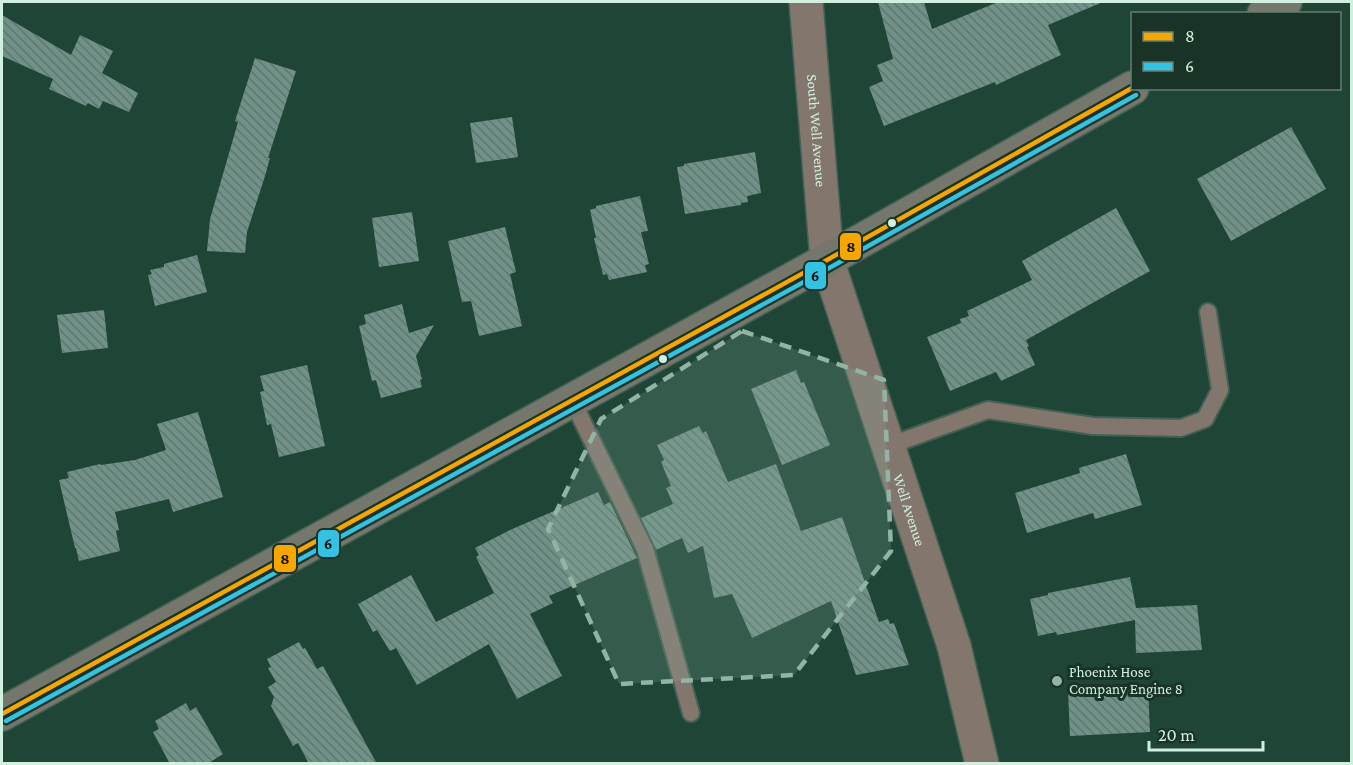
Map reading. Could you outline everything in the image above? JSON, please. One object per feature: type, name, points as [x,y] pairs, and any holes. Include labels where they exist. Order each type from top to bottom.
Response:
[{"type":"main road","points":[[1268,12],[1285,2]]},
{"type":"main road","points":[[2,714],[827,260],[1131,89]]},
{"type":"street","name":"South Well Avenue","points":[[806,2],[827,260]]},
{"type":"street","name":"Well Avenue","points":[[827,260],[954,645],[982,764]]},
{"type":"lane","points":[[888,446],[988,410],[1094,426],[1181,428],[1204,419],[1221,390],[1208,312]]},
{"type":"lane","points":[[572,400],[645,549],[692,713]]},
{"type":"highlighted area","points":[[742,331],[884,380],[891,551],[794,675],[619,684],[548,529],[601,419]]},
{"type":"building","points":[[878,2],[924,2],[932,29],[998,2],[1103,2],[1048,25],[1061,55],[996,85],[995,82],[884,126],[869,87],[883,81],[877,65],[893,59]]},
{"type":"building","points":[[2,15],[71,55],[80,35],[113,51],[102,73],[138,93],[129,112],[103,101],[99,109],[88,103],[86,106],[49,89],[53,79],[2,56]]},
{"type":"building","points":[[255,58],[296,71],[247,232],[245,253],[207,251],[210,219],[238,122],[235,121]]},
{"type":"building","points":[[512,117],[518,157],[476,163],[470,123]]},
{"type":"building","points":[[1291,127],[1326,189],[1231,241],[1197,179]]},
{"type":"building","points":[[755,152],[761,193],[747,196],[748,202],[741,203],[741,205],[685,214],[677,167]]},
{"type":"building","points":[[640,196],[648,231],[641,232],[649,264],[645,265],[647,272],[609,280],[607,274],[603,275],[590,210],[596,206]]},
{"type":"building","points":[[1116,208],[1150,271],[1026,340],[1035,365],[1001,381],[996,372],[950,391],[927,337],[961,323],[960,319],[969,316],[967,311],[1032,280],[1022,261]]},
{"type":"building","points":[[412,212],[419,261],[379,267],[372,218]]},
{"type":"building","points":[[505,227],[516,272],[510,274],[522,326],[479,336],[471,301],[462,302],[448,241]]},
{"type":"building","points":[[197,255],[207,292],[155,306],[148,275],[152,274],[150,270]]},
{"type":"building","points":[[402,304],[409,333],[434,325],[416,356],[422,387],[381,398],[376,380],[372,381],[359,326],[366,324],[364,315]]},
{"type":"building","points":[[104,310],[108,348],[62,353],[57,315]]},
{"type":"building","points":[[307,365],[325,446],[279,457],[271,424],[267,425],[260,392],[264,391],[260,376]]},
{"type":"building","points":[[796,370],[801,383],[804,382],[830,445],[782,465],[751,389]]},
{"type":"building","points":[[198,412],[223,497],[173,512],[169,499],[115,512],[120,551],[79,561],[59,480],[69,478],[67,472],[100,464],[135,460],[166,450],[157,424]]},
{"type":"building","points":[[699,426],[703,433],[706,431],[728,482],[776,464],[801,531],[842,517],[879,622],[888,619],[890,624],[894,623],[909,665],[856,675],[831,601],[752,638],[732,594],[714,598],[703,546],[688,553],[682,538],[656,550],[641,518],[673,504],[666,488],[671,486],[661,462],[664,460],[657,445]]},
{"type":"building","points":[[1126,454],[1142,505],[1095,519],[1093,513],[1027,533],[1015,493],[1080,473],[1079,468]]},
{"type":"building","points":[[598,492],[604,505],[610,502],[637,558],[549,596],[553,603],[530,614],[562,676],[517,699],[489,644],[417,685],[396,648],[390,651],[377,630],[373,632],[358,604],[411,575],[436,622],[494,593],[476,557],[479,555],[475,548],[510,530]]},
{"type":"building","points":[[1130,577],[1136,608],[1197,605],[1202,650],[1136,653],[1135,620],[1057,635],[1056,632],[1038,636],[1030,599],[1048,595],[1048,593]]},
{"type":"building","points":[[299,642],[317,669],[323,666],[377,764],[309,764],[298,743],[293,746],[271,706],[274,697],[268,687],[276,682],[268,668],[271,667],[267,659]]},
{"type":"building","points":[[1148,688],[1150,732],[1070,736],[1068,691]]},
{"type":"building","points":[[186,703],[190,711],[196,707],[223,754],[207,764],[170,764],[153,732],[159,729],[155,721]]},
{"type":"transit line","name":"8","points":[[2,714],[827,260],[1131,89]]},
{"type":"transit line","name":"6","points":[[6,721],[831,267],[1136,95]]},
{"type":"place","name":"Phoenix Hose Company Engine 8","points":[[1057,681]]}]
